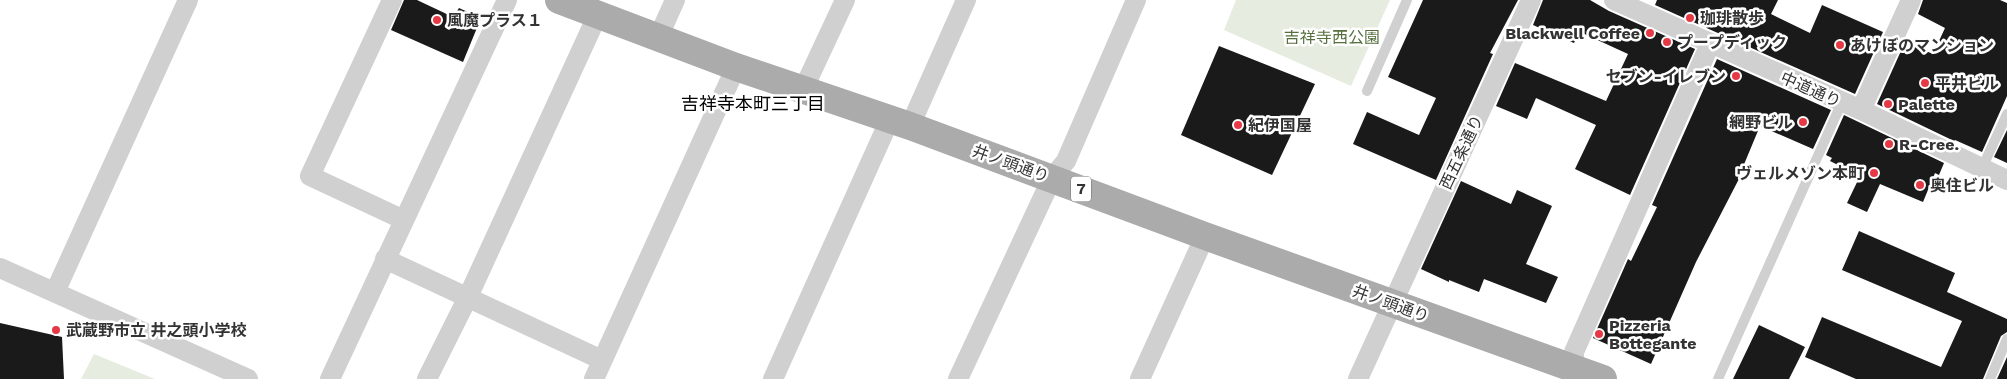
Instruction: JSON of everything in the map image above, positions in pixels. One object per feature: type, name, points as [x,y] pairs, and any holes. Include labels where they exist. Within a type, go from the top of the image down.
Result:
[{"type":"main road","name":"井ノ頭通り","points":[[559,0],[736,67],[900,123],[1052,178],[1392,304],[1574,374],[1603,379]]},
{"type":"street","points":[[55,292],[188,0]]},
{"type":"street","points":[[392,0],[310,176],[404,220]]},
{"type":"street","points":[[330,379],[507,0]]},
{"type":"street","points":[[658,38],[675,0]]},
{"type":"street","points":[[803,90],[845,0]]},
{"type":"street","points":[[773,379],[900,123],[966,0]]},
{"type":"street","points":[[958,379],[1052,178],[1066,162],[1136,0]]},
{"type":"street","name":"西五条通り","points":[[1358,379],[1531,0]]},
{"type":"street","points":[[1861,110],[1912,0]]},
{"type":"street","name":"中道通り","points":[[1628,3],[1710,44],[1861,110],[2007,180]]},
{"type":"street","points":[[427,379],[598,14]]},
{"type":"street","points":[[1574,374],[1574,352],[1710,44]]},
{"type":"street","points":[[594,379],[736,67]]},
{"type":"street","points":[[1140,379],[1205,236]]},
{"type":"street","points":[[385,259],[602,360]]},
{"type":"street","points":[[0,268],[248,379]]},
{"type":"lane","points":[[1367,91],[1407,0]]},
{"type":"lane","points":[[1718,379],[1842,102]]},
{"type":"lane","points":[[1982,168],[2007,114]]},
{"type":"lane","points":[[1990,379],[2007,339]]},
{"type":"green space","name":"吉祥寺西公園","points":[[1236,0],[1390,0],[1351,86],[1224,30]]},
{"type":"green space","points":[[94,354],[155,379],[81,379]]},
{"type":"building","points":[[404,0],[417,0],[453,17],[459,8],[481,18],[463,62],[391,30]]},
{"type":"building","points":[[1423,0],[1518,0],[1490,53],[1493,54],[1436,180],[1353,144],[1367,112],[1419,135],[1436,98],[1388,77]]},
{"type":"building","points":[[1543,0],[1590,0],[1609,11],[1695,49],[1630,195],[1575,169],[1596,125],[1536,98],[1527,119],[1496,106],[1515,63],[1606,101],[1628,54],[1580,32],[1574,43],[1533,25]]},
{"type":"building","points":[[1657,0],[1778,0],[1771,14],[1810,33],[1822,5],[1883,32],[1855,94],[1655,5]]},
{"type":"building","points":[[1923,0],[2000,0],[2007,3],[2007,96],[1982,152],[1954,141],[1877,104],[1905,42],[1933,54],[1945,28],[1918,14]]},
{"type":"building","points":[[1219,46],[1315,84],[1272,175],[1181,135]]},
{"type":"building","points":[[1717,59],[1831,110],[1813,149],[1760,126],[1741,175],[1696,262],[1651,364],[1593,338],[1628,259],[1631,261],[1657,207],[1652,205]]},
{"type":"building","points":[[1844,115],[1944,163],[1939,175],[1935,173],[1923,202],[1880,184],[1867,212],[1847,203],[1860,176],[1830,161],[1832,158],[1826,155]]},
{"type":"building","points":[[2007,130],[2007,163],[1994,157]]},
{"type":"building","points":[[1461,181],[1511,204],[1517,190],[1552,206],[1526,264],[1558,277],[1546,303],[1484,279],[1479,292],[1449,280],[1449,282],[1421,269]]},
{"type":"building","points":[[1859,231],[1955,273],[1947,292],[2007,319],[2007,332],[2001,336],[1983,379],[1856,379],[1805,357],[1822,317],[1941,367],[1962,321],[1842,270]]},
{"type":"building","points":[[0,323],[62,337],[64,379],[0,379]]},
{"type":"building","points":[[1759,325],[1805,347],[1789,379],[1733,379]]},
{"type":"building","points":[[2007,357],[2007,379],[1997,379]]},
{"type":"place","name":"珈琲散歩","points":[[1690,18]]},
{"type":"place","name":"風魔プラス１","points":[[437,20]]},
{"type":"place","name":"Blackwell Coffee","points":[[1650,33]]},
{"type":"place","name":"プープディック","points":[[1667,42]]},
{"type":"place","name":"あけぼのマンション","points":[[1840,45]]},
{"type":"place","name":"セブン-イレブン","points":[[1736,76]]},
{"type":"place","name":"平井ビル","points":[[1925,83]]},
{"type":"place","name":"Palette","points":[[1888,104]]},
{"type":"place","name":"網野ビル","points":[[1803,122]]},
{"type":"place","name":"紀伊国屋","points":[[1238,125]]},
{"type":"place","name":"R-Cree.","points":[[1889,144]]},
{"type":"place","name":"ヴェルメゾン本町","points":[[1874,173]]},
{"type":"place","name":"奥住ビル","points":[[1920,185]]},
{"type":"place","name":"武蔵野市立 井之頭小学校","points":[[56,330]]},
{"type":"place","name":"Pizzeria Bottegante","points":[[1599,334]]},
{"type":"district","name":"吉祥寺本町三丁目","points":[[753,104]]}]
